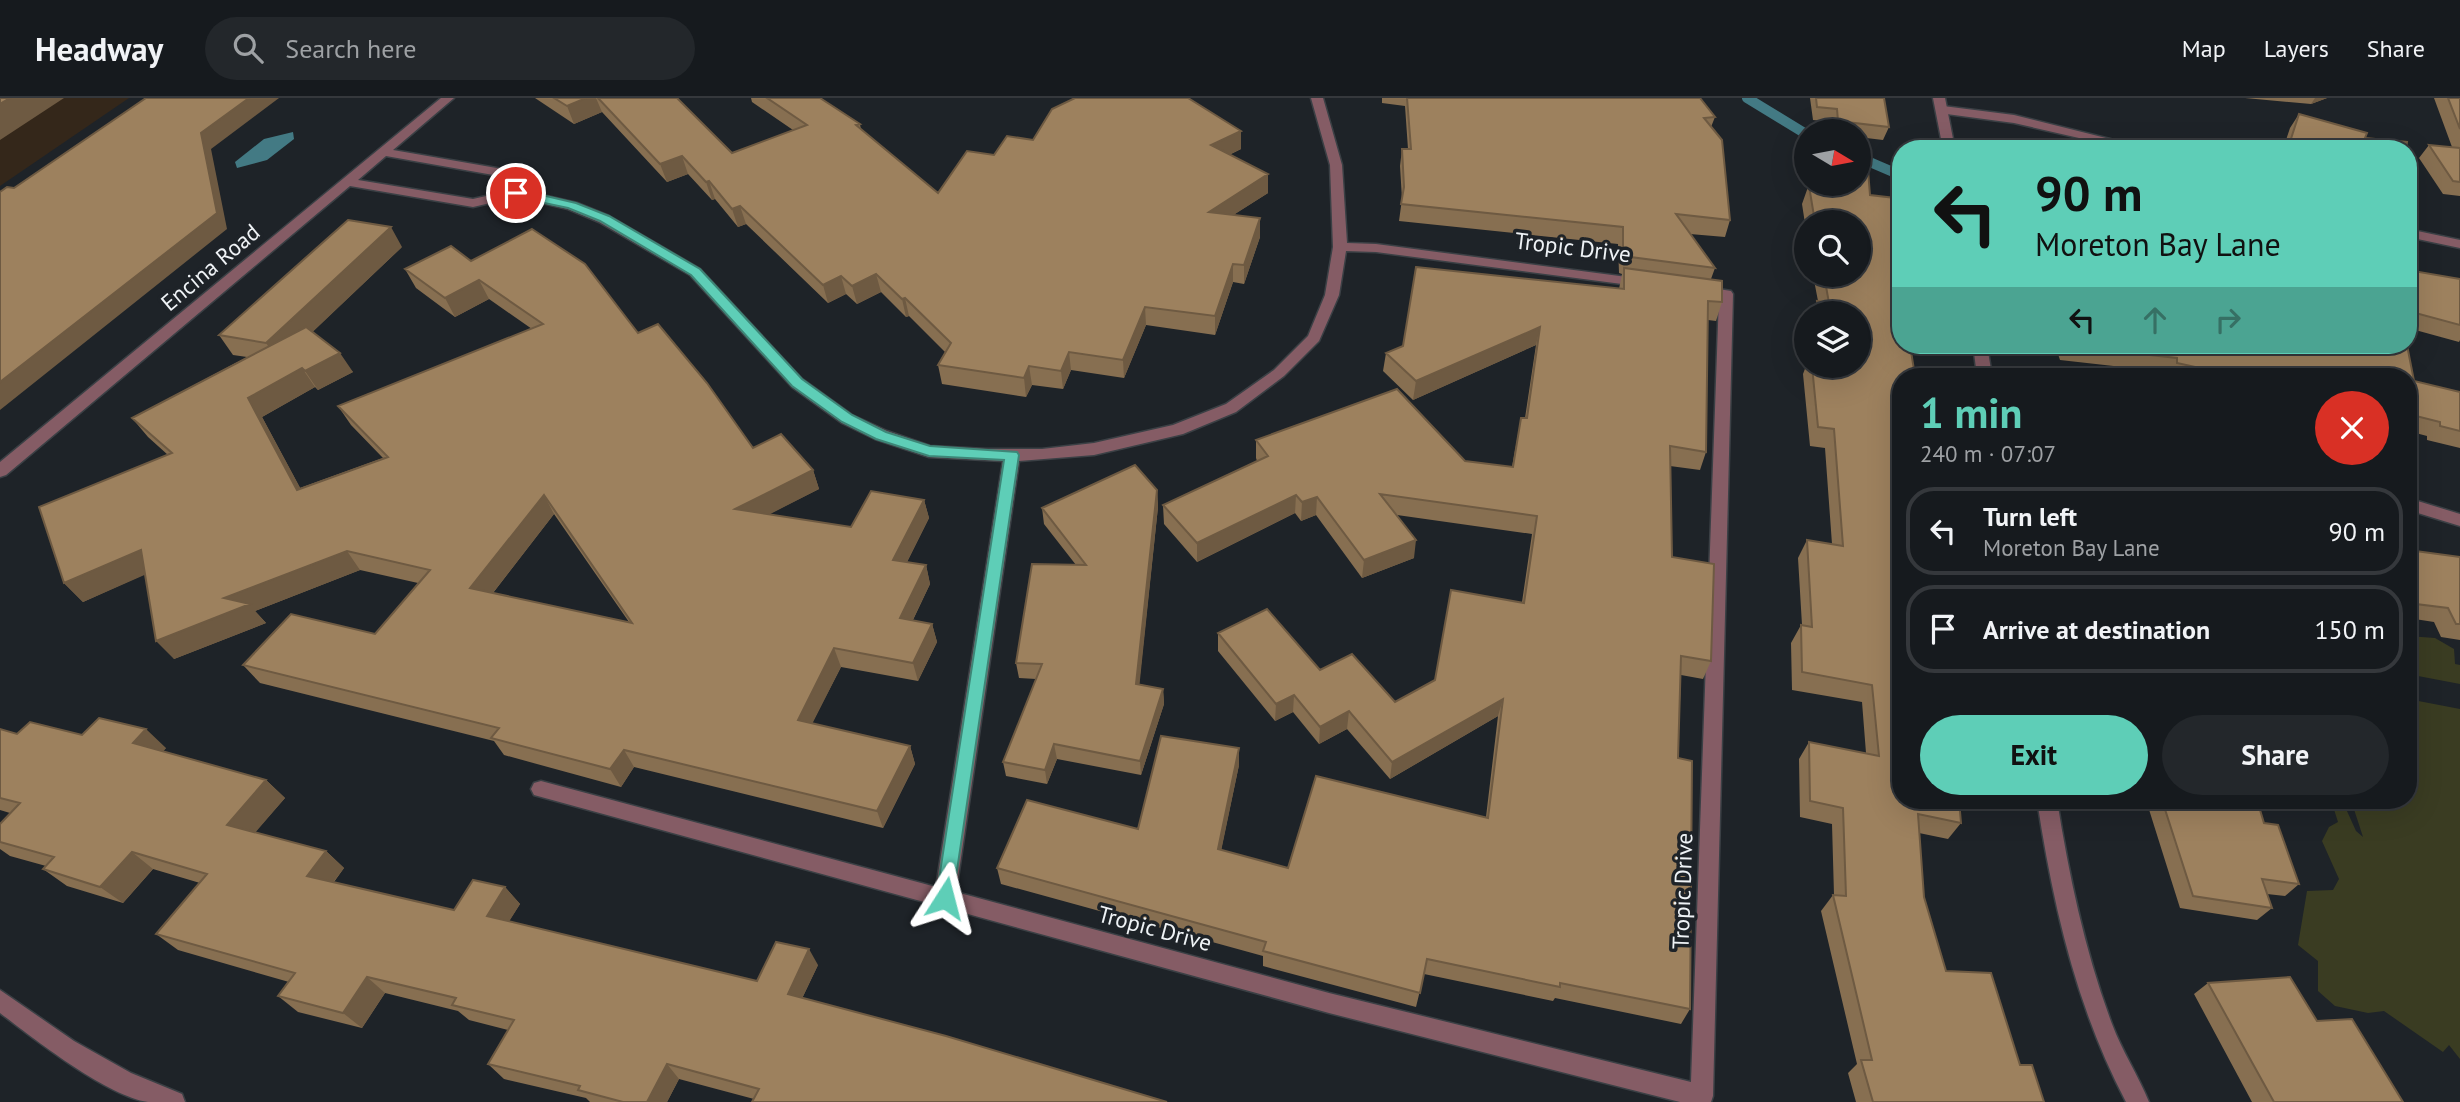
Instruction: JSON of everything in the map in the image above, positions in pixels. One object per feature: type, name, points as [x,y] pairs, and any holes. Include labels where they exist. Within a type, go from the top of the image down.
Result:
[{"type":"street","name":"Encina Road","points":[[0,471],[448,98]]},
{"type":"street","points":[[347,182],[473,203],[516,193],[572,205],[604,219],[695,272],[797,383],[847,419],[881,435],[929,451],[1042,455],[1094,449],[1177,430],[1231,408],[1279,373],[1314,338],[1332,295],[1340,247],[1336,165],[1317,98]]},
{"type":"street","points":[[1947,140],[1941,104],[2105,140]]},
{"type":"street","points":[[384,152],[503,173],[516,193]]},
{"type":"street","points":[[2417,235],[2460,244]]},
{"type":"street","name":"Tropic Drive","points":[[1340,247],[1376,248],[1664,286]]},
{"type":"street","name":"Tropic Drive","points":[[541,789],[1342,1007],[1702,1096],[1726,294],[1688,289]]},
{"type":"street","points":[[945,898],[1012,455]]},
{"type":"street","points":[[2417,507],[2460,520]]},
{"type":"street","points":[[2049,809],[2073,944],[2090,997],[2121,1073],[2138,1102]]},
{"type":"street","points":[[0,1000],[66,1049],[123,1081],[174,1102]]},
{"type":"shaded area","points":[[0,98],[129,98],[0,186]]},
{"type":"green space","points":[[2417,637],[2435,638],[2454,649],[2455,664],[2460,665],[2460,684],[2418,676]]},
{"type":"green space","points":[[2417,701],[2460,709],[2460,1059],[2449,1045],[2443,1052],[2384,1011],[2368,1013],[2335,1006],[2318,991],[2318,961],[2298,945],[2307,891],[2333,890],[2339,879],[2322,841],[2329,827],[2338,822],[2334,809],[2346,809],[2356,831],[2363,837],[2354,809],[2417,809]]},
{"type":"water","points":[[293,132],[294,139],[267,160],[237,168],[235,162],[264,139]]},
{"type":"building","points":[[146,98],[249,98],[201,133],[217,213],[0,382],[0,192],[7,187],[14,188]]},
{"type":"building","points":[[554,98],[586,98],[567,106]]},
{"type":"building","points":[[598,98],[677,98],[732,153],[807,125],[767,98],[820,98],[860,124],[856,125],[938,193],[967,151],[994,155],[1007,136],[1033,140],[1052,109],[1075,98],[1188,98],[1241,131],[1211,145],[1268,174],[1209,212],[1260,218],[1244,265],[1233,264],[1215,316],[1145,307],[1123,360],[1069,352],[1061,371],[1029,366],[1024,378],[938,365],[951,343],[876,274],[852,286],[841,276],[823,285],[740,206],[732,209],[709,181],[706,182],[682,156],[660,164]]},
{"type":"building","points":[[1407,98],[1700,98],[1715,117],[1704,118],[1722,140],[1730,220],[1676,214],[1715,268],[1623,256],[1623,227],[1401,204],[1404,187],[1402,149],[1411,149]]},
{"type":"building","points":[[1816,98],[1884,98],[1889,127],[1871,125],[1871,119],[1838,119],[1837,109],[1817,107]]},
{"type":"building","points":[[2448,98],[2460,98],[2460,129]]},
{"type":"building","points":[[2299,114],[2367,133],[2365,138],[2386,140],[2291,140]]},
{"type":"building","points":[[2429,145],[2460,148],[2460,182],[2453,181]]},
{"type":"building","points":[[1811,196],[1892,198],[1892,354],[1911,354],[1914,368],[1892,368],[1892,809],[1960,809],[1961,823],[1918,814],[1924,897],[1946,971],[1991,973],[2020,1065],[2032,1065],[2044,1102],[1873,1102],[1861,1060],[1872,1060],[1833,895],[1846,896],[1843,808],[1810,801],[1809,742],[1879,756],[1872,685],[1802,672],[1801,625],[1812,627],[1807,540],[1843,546],[1834,429],[1818,427],[1813,378],[1871,378],[1871,301],[1829,301],[1826,287],[1871,287],[1871,210],[1813,210]]},
{"type":"building","points":[[348,220],[391,227],[266,343],[219,335]]},
{"type":"building","points":[[532,229],[585,264],[638,333],[658,324],[707,383],[753,448],[781,434],[813,470],[735,509],[851,527],[871,491],[924,500],[893,560],[926,565],[900,618],[932,624],[913,663],[834,648],[798,720],[910,746],[877,811],[624,750],[610,769],[491,738],[499,728],[243,665],[291,614],[375,634],[430,570],[347,551],[224,598],[250,604],[156,641],[141,550],[64,583],[39,507],[172,453],[132,418],[306,327],[340,353],[305,371],[302,368],[248,398],[297,490],[388,457],[338,406],[543,324],[479,280],[445,298],[405,269],[451,246],[471,261]],"holes":[[[544,495],[632,623],[470,588]]]},
{"type":"building","points":[[1416,267],[1624,289],[1624,268],[1722,281],[1722,302],[1708,301],[1706,452],[1670,446],[1672,557],[1714,564],[1711,661],[1681,656],[1678,758],[1692,761],[1690,1009],[1560,983],[1560,987],[1427,959],[1420,993],[1263,951],[1266,942],[997,868],[1027,800],[1138,829],[1161,736],[1239,748],[1218,849],[1288,868],[1316,776],[1488,818],[1503,699],[1392,762],[1349,711],[1320,727],[1294,695],[1276,704],[1218,633],[1267,609],[1320,670],[1352,654],[1395,702],[1435,680],[1451,590],[1524,603],[1537,516],[1380,494],[1416,540],[1364,560],[1317,497],[1302,502],[1296,495],[1197,543],[1163,505],[1268,456],[1256,440],[1397,389],[1465,461],[1513,467],[1521,418],[1527,418],[1540,327],[1416,381],[1386,353],[1403,346]]},
{"type":"building","points":[[2417,272],[2460,279],[2460,325],[2417,313]]},
{"type":"building","points":[[2141,354],[2409,354],[2411,368],[2200,368],[2177,363],[2177,358]]},
{"type":"building","points":[[2417,382],[2460,392],[2460,431],[2440,426],[2440,422],[2417,416]]},
{"type":"building","points":[[1135,465],[1157,490],[1136,684],[1163,689],[1140,761],[1054,744],[1045,770],[1003,762],[1042,664],[1016,663],[1032,564],[1086,565],[1042,508]]},
{"type":"building","points":[[2417,551],[2460,557],[2460,624],[2456,624],[2448,608],[2417,604]]},
{"type":"building","points":[[99,718],[146,729],[133,743],[266,780],[227,825],[326,851],[307,876],[454,910],[473,880],[505,887],[487,916],[757,981],[776,942],[809,949],[788,994],[946,1036],[1167,1102],[752,1102],[759,1089],[667,1064],[647,1102],[623,1102],[578,1090],[580,1086],[488,1064],[514,1020],[452,1005],[456,998],[367,977],[343,1013],[278,996],[295,973],[156,934],[207,874],[132,852],[100,887],[43,869],[54,857],[0,842],[0,824],[20,803],[0,798],[0,729],[17,734],[30,722],[82,735]]},
{"type":"building","points":[[2165,809],[2260,809],[2264,823],[2278,825],[2299,884],[2262,879],[2272,908],[2193,896]]},
{"type":"building","points":[[2290,977],[2317,1021],[2352,1019],[2403,1102],[2274,1102],[2208,983]]},
{"type":"waterway","points":[[1747,98],[1794,127]]},
{"type":"waterway","points":[[1871,163],[1892,172]]},
{"type":"route","points":[[516,193],[572,205],[604,219],[695,272],[797,383],[847,419],[881,435],[929,451],[1012,455],[1009,489],[945,898]]}]
